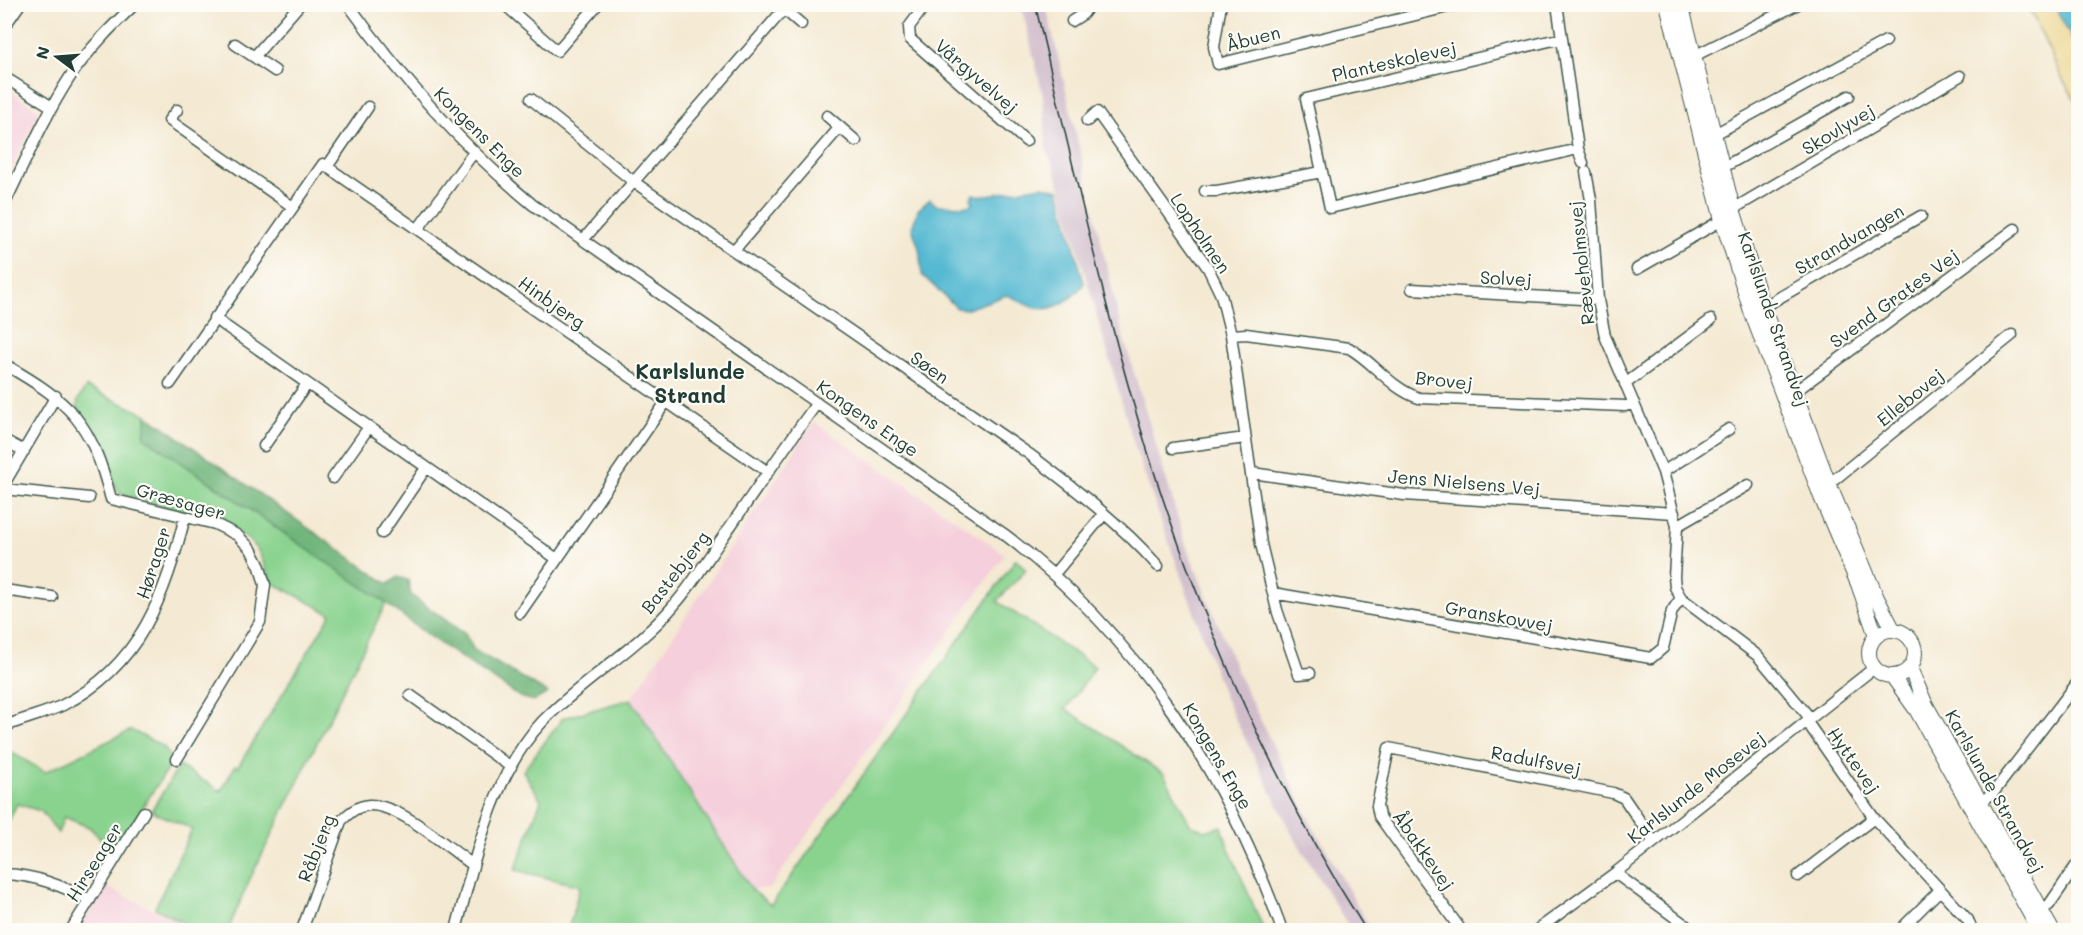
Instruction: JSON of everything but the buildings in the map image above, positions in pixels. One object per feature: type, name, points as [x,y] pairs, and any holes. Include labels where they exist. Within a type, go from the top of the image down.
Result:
[{"type":"main road","name":"Karlslunde Strandvej","points":[[1667,4],[1722,220],[1779,391],[1858,584],[1876,636]]},
{"type":"main road","name":"Karlslunde Strandvej","points":[[1681,4],[1732,209],[1763,307],[1793,393],[1829,484],[1877,598],[1893,629]]},
{"type":"main road","points":[[1893,629],[1907,635],[1916,653],[1910,668],[1892,676],[1874,668],[1869,648],[1876,636],[1893,629]]},
{"type":"main road","name":"Karlslunde Strandvej","points":[[1910,668],[1926,705],[2052,930]]},
{"type":"main road","name":"Karlslunde Strandvej","points":[[1892,676],[1917,711],[2039,930]]},
{"type":"street","points":[[4,27],[20,4]]},
{"type":"street","points":[[4,205],[52,107],[89,51],[135,4]]},
{"type":"street","points":[[254,57],[300,4]]},
{"type":"street","name":"Kongens Enge","points":[[348,4],[385,55],[436,114],[533,205],[1004,534],[1054,574],[1126,653],[1169,705],[1201,753],[1264,878],[1282,930]]},
{"type":"street","points":[[504,4],[558,51],[598,4]]},
{"type":"street","name":"Vårgyvelvej","points":[[926,4],[909,27],[910,39],[1026,141]]},
{"type":"street","points":[[1072,21],[1083,14],[1090,4]]},
{"type":"street","name":"Åbuen","points":[[1221,4],[1214,46],[1218,64],[1460,4]]},
{"type":"street","name":"Ræveholmsvej","points":[[1557,4],[1578,150],[1585,167],[1591,200],[1598,300],[1605,336],[1663,472],[1677,526],[1674,577],[1675,587],[1681,598]]},
{"type":"street","points":[[1694,56],[1798,4]]},
{"type":"street","points":[[583,240],[782,7],[801,24]]},
{"type":"street","name":"Planteskolevej","points":[[1562,38],[1306,99],[1330,208],[1578,150]]},
{"type":"street","points":[[1713,135],[1886,41]]},
{"type":"street","points":[[235,44],[275,71]]},
{"type":"street","name":"Skovlyvej","points":[[1732,209],[1960,76]]},
{"type":"street","points":[[4,77],[52,107]]},
{"type":"street","points":[[1722,168],[1850,96]]},
{"type":"street","name":"Søen","points":[[531,99],[634,182],[735,249],[1029,454],[1104,514],[1158,566]]},
{"type":"street","points":[[170,384],[323,164],[327,166],[368,107]]},
{"type":"street","points":[[177,110],[169,120],[293,207]]},
{"type":"street","name":"Lopholmen","points":[[1087,121],[1097,112],[1208,268],[1221,295],[1231,335],[1261,544],[1273,593],[1299,674],[1310,673]]},
{"type":"street","points":[[827,116],[856,141]]},
{"type":"street","points":[[735,249],[840,128]]},
{"type":"street","points":[[418,229],[474,152]]},
{"type":"street","name":"Hinbjerg","points":[[327,166],[768,472]]},
{"type":"street","points":[[1205,190],[1217,191],[1322,172]]},
{"type":"street","name":"Strandvangen","points":[[1763,307],[1921,216]]},
{"type":"street","points":[[1637,269],[1722,220]]},
{"type":"street","name":"Svend Grates Vej","points":[[1793,393],[2015,229]]},
{"type":"street","name":"Solvej","points":[[1412,289],[1598,300]]},
{"type":"street","points":[[214,318],[556,559]]},
{"type":"street","points":[[1625,384],[1711,320]]},
{"type":"street","name":"Brovej","points":[[1231,335],[1246,334],[1348,348],[1360,354],[1399,388],[1419,398],[1625,406],[1634,403]]},
{"type":"street","name":"Ellebovej","points":[[1829,484],[2012,335]]},
{"type":"street","name":"Græsager","points":[[4,364],[56,396],[83,425],[94,444],[111,499],[215,524],[237,535],[251,549],[260,567],[265,585],[265,603],[260,622],[177,759]]},
{"type":"street","points":[[264,446],[308,384]]},
{"type":"street","points":[[56,396],[4,486],[89,498]]},
{"type":"street","points":[[520,613],[666,402]]},
{"type":"street","name":"Bastebjerg","points":[[456,930],[487,819],[512,767],[541,723],[590,678],[634,645],[677,603],[817,403]]},
{"type":"street","points":[[333,478],[369,427]]},
{"type":"street","points":[[1663,472],[1729,429]]},
{"type":"street","points":[[1173,448],[1245,438]]},
{"type":"street","points":[[4,441],[24,451]]},
{"type":"street","points":[[382,533],[426,468]]},
{"type":"street","name":"Jens Nielsens Vej","points":[[1252,472],[1404,495],[1674,513]]},
{"type":"street","points":[[1677,526],[1748,485]]},
{"type":"street","points":[[1054,574],[1104,514]]},
{"type":"street","name":"Hørager","points":[[11,724],[64,704],[97,681],[129,651],[153,615],[170,574],[185,517]]},
{"type":"street","points":[[4,590],[52,597]]},
{"type":"street","name":"Granskovvej","points":[[1273,593],[1651,658],[1660,653],[1663,648],[1672,610],[1681,598]]},
{"type":"street","points":[[1681,598],[1758,656],[1809,720]]},
{"type":"street","name":"Karlslunde Mosevej","points":[[1537,930],[1615,873],[1874,668]]},
{"type":"street","points":[[1981,802],[1993,794],[2079,682]]},
{"type":"street","points":[[410,695],[512,767]]},
{"type":"street","name":"Hyttevej","points":[[1809,720],[1874,818],[1968,920],[1972,930]]},
{"type":"street","name":"Radulfsvej","points":[[1389,748],[1614,793],[1624,798],[1654,842]]},
{"type":"street","name":"Åbakkevej","points":[[1389,748],[1377,806],[1379,816],[1461,930]]},
{"type":"street","name":"Råbjerg","points":[[302,930],[341,821],[352,810],[368,805],[399,814],[473,865]]},
{"type":"street","name":"Hirseager","points":[[71,930],[144,812]]},
{"type":"street","name":"Hyttevej","points":[[1798,876],[1874,818]]},
{"type":"street","points":[[2041,910],[2049,905],[2079,862]]},
{"type":"street","points":[[1615,873],[1692,930]]},
{"type":"street","points":[[4,874],[24,874],[45,880],[90,900]]},
{"type":"street","points":[[1899,930],[1940,890]]},
{"type":"shaded area","points":[[1021,5],[1046,5],[1123,336],[1187,548],[1239,676],[1309,819],[1371,930],[1351,930],[1292,834],[1225,698],[1135,448],[1056,173],[1046,149],[1043,96]]},
{"type":"shaded area","points":[[4,87],[40,111],[5,184],[4,184]]},
{"type":"shaded area","points":[[814,422],[1005,554],[770,888],[752,890],[631,699]]},
{"type":"shaded area","points":[[105,886],[181,923],[178,930],[77,930]]},
{"type":"green space","points":[[86,387],[147,415],[144,437],[386,603],[249,881],[228,930],[179,930],[182,922],[155,908],[192,829],[151,811],[179,766],[221,791],[331,614],[271,582],[259,552],[249,540],[227,525],[120,494],[103,447],[77,407],[78,400]]},
{"type":"green space","points":[[147,415],[388,584],[398,577],[408,580],[411,595],[465,634],[474,650],[548,693],[534,701],[520,697],[430,637],[386,603],[144,437]]},
{"type":"green space","points":[[1016,559],[1026,570],[997,601],[1095,667],[1066,709],[1164,774],[1190,824],[1205,831],[1222,826],[1227,844],[1264,930],[568,930],[580,886],[515,870],[541,800],[523,771],[563,718],[631,699],[752,890],[771,905]]},
{"type":"green space","points":[[131,730],[164,747],[172,762],[106,864],[102,862],[107,852],[106,844],[89,827],[64,817],[58,833],[41,811],[17,804],[7,824],[5,821],[4,748],[45,772]]},
{"type":"sand","points":[[2028,5],[2054,5],[2078,50],[2078,104],[2062,78]]},
{"type":"water","points":[[2054,5],[2078,5],[2078,50]]},
{"type":"water","points":[[1042,186],[1059,190],[1084,283],[1074,295],[1060,304],[1044,309],[1025,304],[1007,295],[967,309],[957,308],[922,275],[919,248],[912,228],[918,210],[930,199],[936,205],[969,206],[973,203],[971,199],[973,194],[981,196]]},
{"type":"tram line","points":[[1035,4],[1108,310],[1141,430],[1180,548],[1225,661],[1276,771],[1304,825],[1366,930]]},
{"type":"district","name":"Karlslunde Strand","points":[[690,382]]}]
